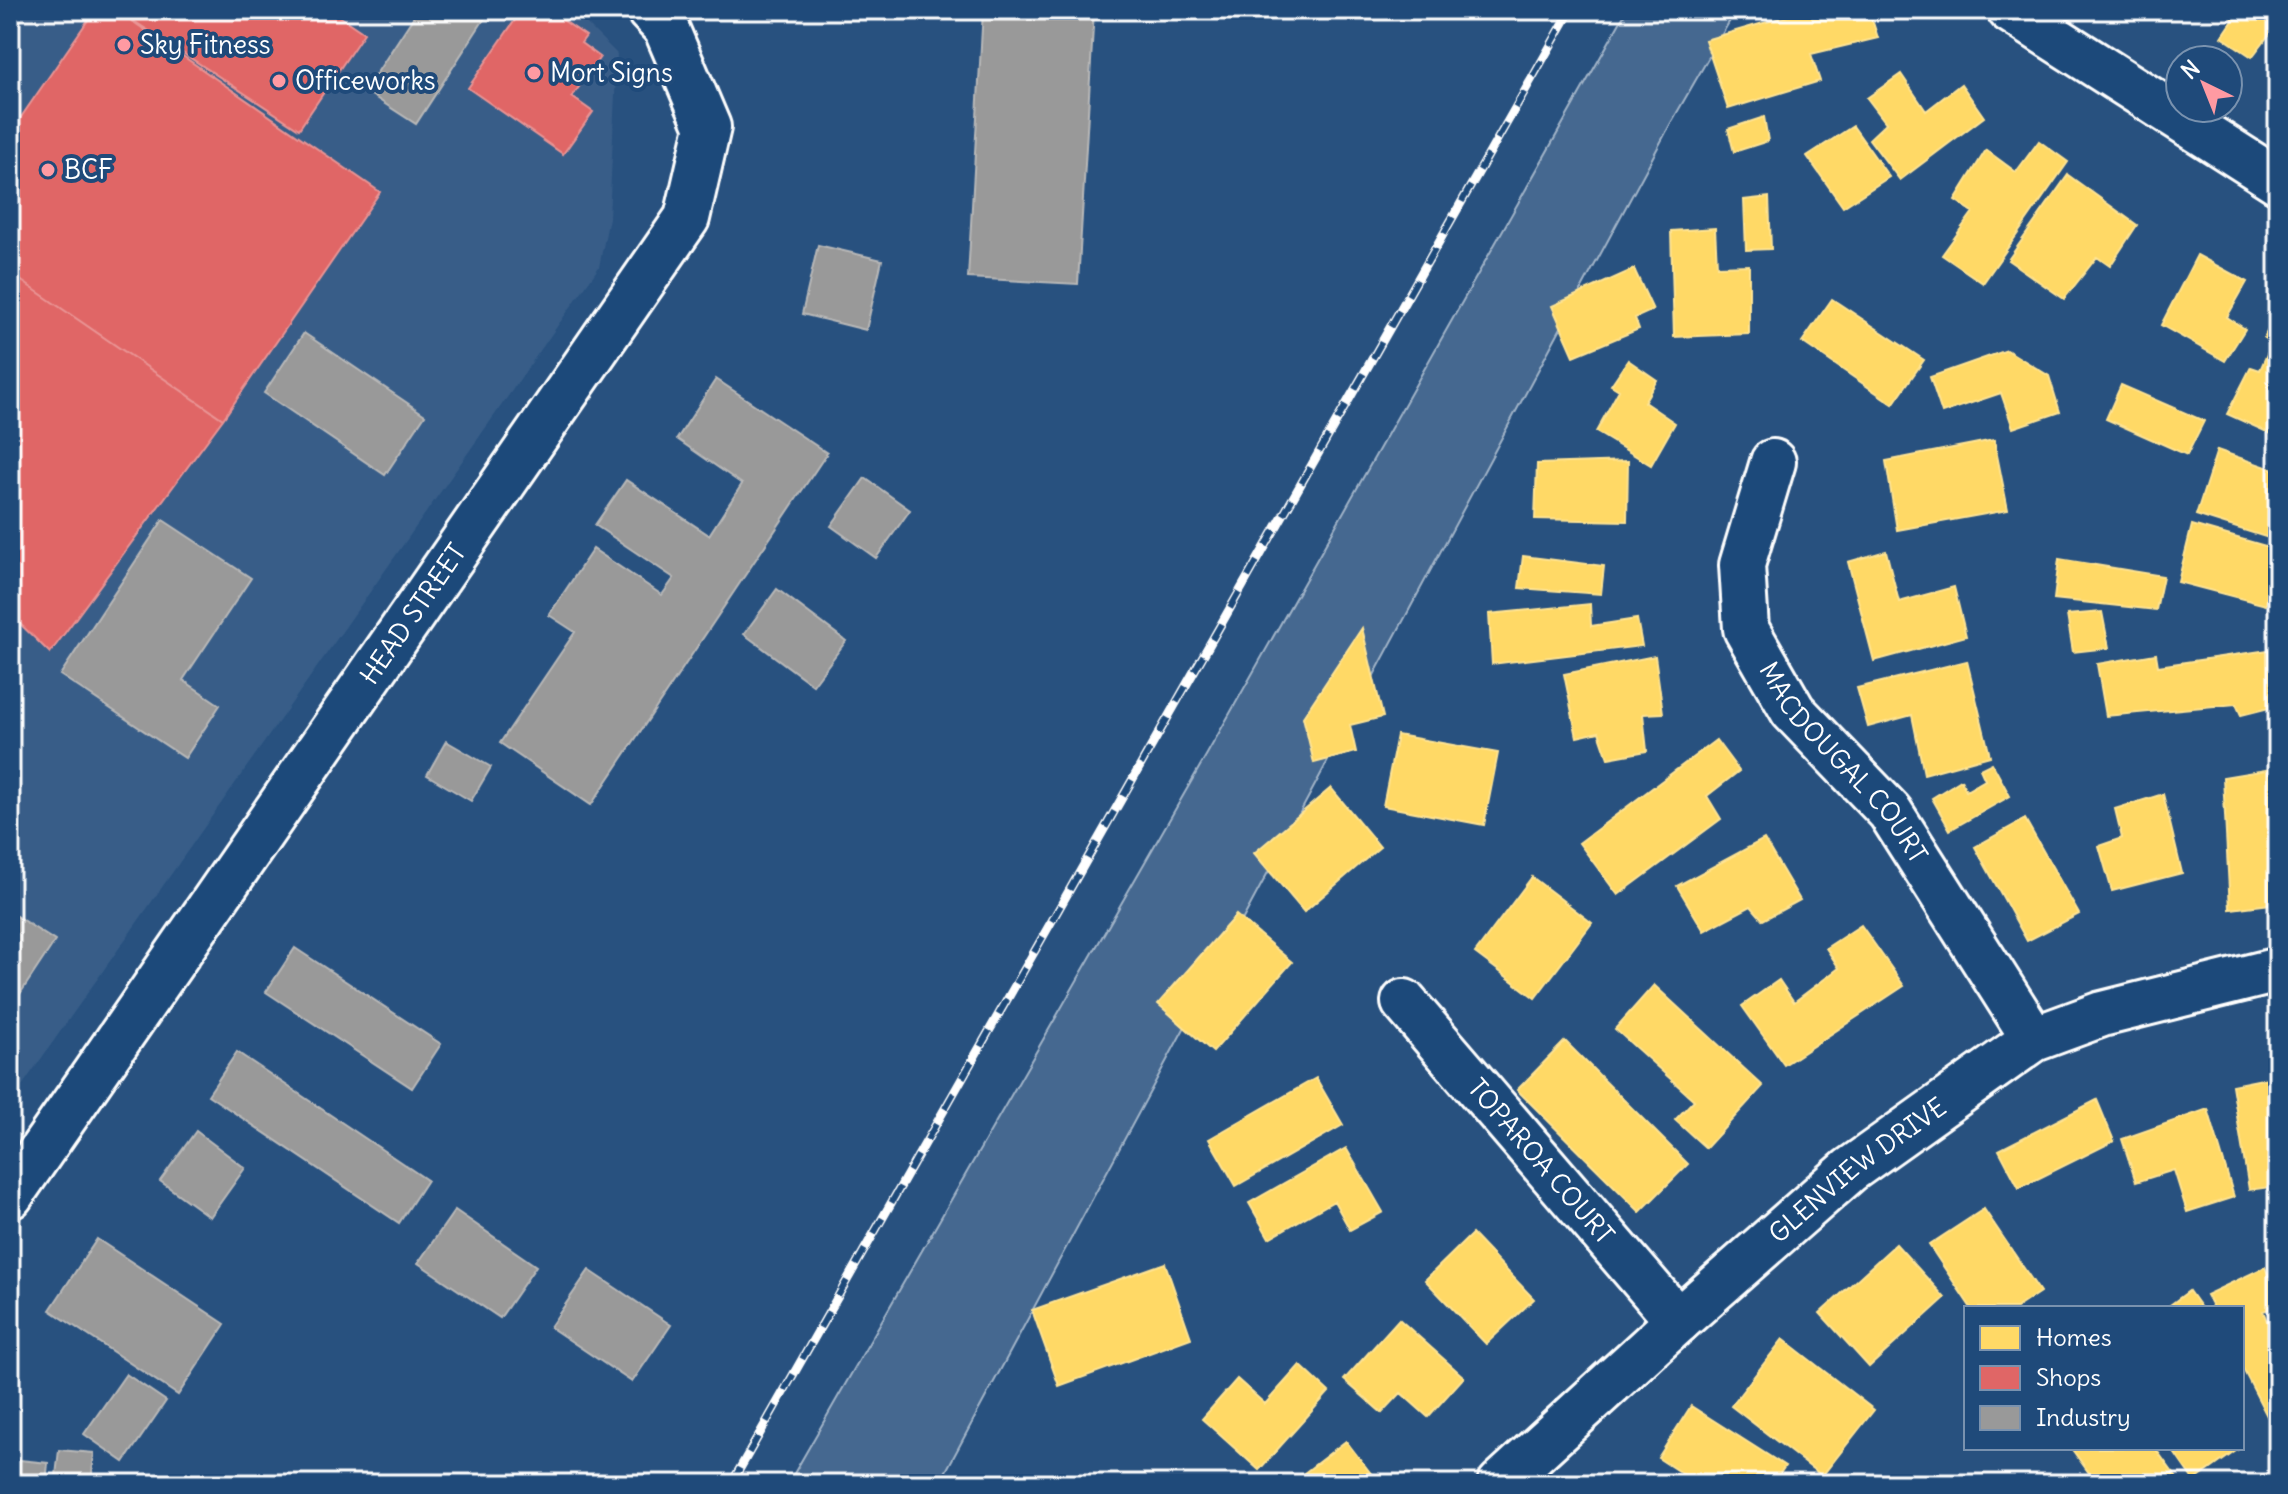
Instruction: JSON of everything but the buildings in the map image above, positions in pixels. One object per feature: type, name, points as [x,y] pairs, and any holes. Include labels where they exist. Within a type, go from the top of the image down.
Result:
[{"type":"street","name":"HEAD STREET","points":[[10,1196],[687,218],[708,127],[666,28],[649,10]]},
{"type":"street","points":[[2010,10],[2278,181]]},
{"type":"street","name":"MACDOUGAL COURT","points":[[1773,462],[1742,565],[1746,629],[1793,711],[1890,812],[2034,1039]]},
{"type":"street","name":"GLENVIEW DRIVE","points":[[1500,1484],[1678,1321],[1850,1170],[2034,1039],[2102,1014],[2278,970]]},
{"type":"street","name":"TOPAROA COURT","points":[[1404,1002],[1678,1321]]},
{"type":"shaded area","points":[[10,10],[573,10],[617,54],[609,218],[599,267],[10,1103]]},
{"type":"shaded area","points":[[1627,10],[1736,10],[1671,123],[939,1484],[788,1484],[1207,754]]},
{"type":"railway","points":[[731,1484],[1571,10]]},
{"type":"place","name":"Sky Fitness","points":[[124,45]]},
{"type":"place","name":"Mort Signs","points":[[534,73]]},
{"type":"place","name":"Officeworks","points":[[279,81]]},
{"type":"place","name":"BCF","points":[[48,170]]}]
